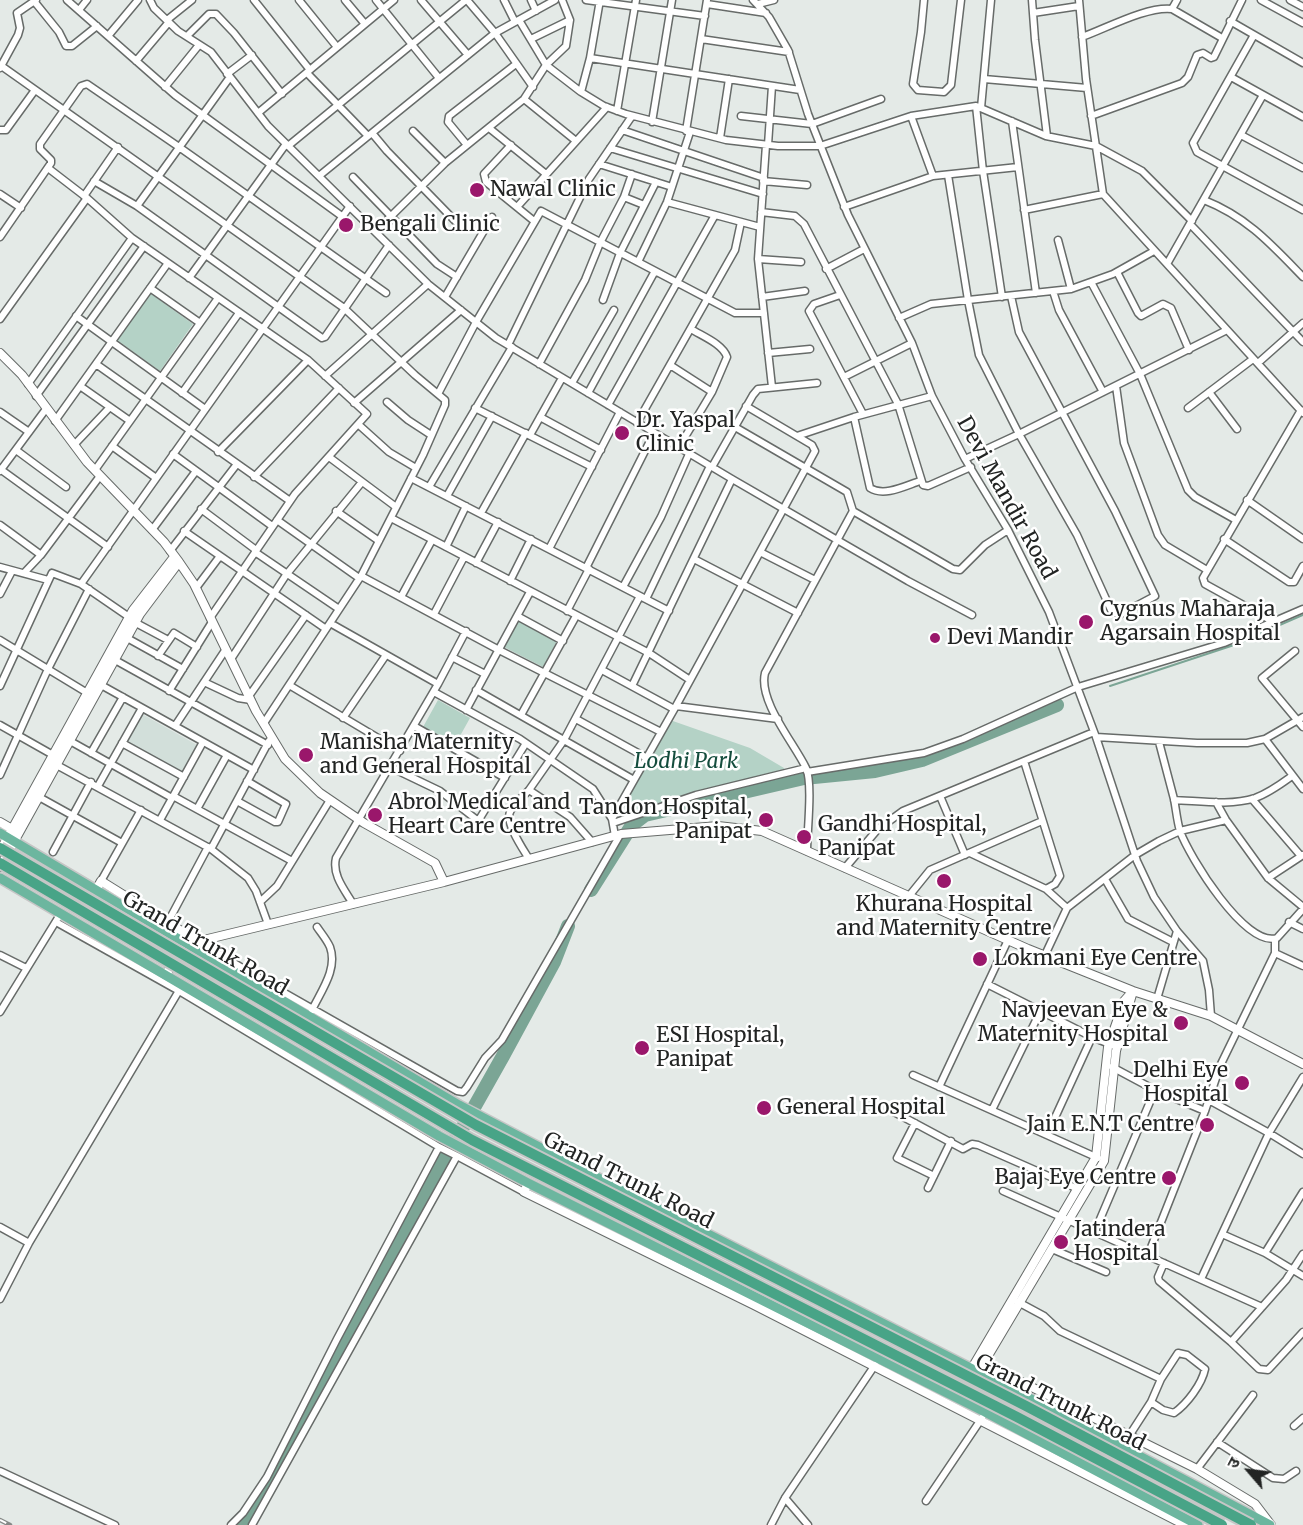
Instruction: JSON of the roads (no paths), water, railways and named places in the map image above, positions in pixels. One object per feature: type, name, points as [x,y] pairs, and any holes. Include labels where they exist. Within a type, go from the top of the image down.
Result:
[{"type":"highway","points":[[8,836],[99,886],[187,944],[310,1013],[459,1105],[629,1194],[978,1366],[1271,1525]]},
{"type":"highway","name":"Grand Trunk Road","points":[[0,849],[476,1125],[1026,1406],[1251,1525]]},
{"type":"highway","name":"Grand Trunk Road","points":[[0,863],[472,1140],[1007,1412],[1222,1525]]},
{"type":"highway","points":[[0,878],[58,918],[166,974],[181,987],[290,1052],[468,1151],[526,1187],[612,1225],[876,1363],[1198,1525]]},
{"type":"highway","points":[[612,1225],[629,1194]]},
{"type":"highway","points":[[1126,1488],[1143,1457]]},
{"type":"street","points":[[67,0],[165,87],[343,217]]},
{"type":"street","points":[[79,10],[87,0]]},
{"type":"street","points":[[108,36],[138,0]]},
{"type":"street","points":[[150,0],[154,8],[168,21],[210,52],[258,113],[287,145],[428,284],[476,322],[539,364],[711,467],[972,615]]},
{"type":"street","points":[[136,61],[168,21],[192,0]]},
{"type":"street","points":[[254,0],[337,105],[370,134],[461,227]]},
{"type":"street","points":[[299,0],[337,47]]},
{"type":"street","points":[[345,0],[365,24]]},
{"type":"street","points":[[376,0],[440,78]]},
{"type":"street","points":[[258,113],[394,0]]},
{"type":"street","points":[[421,0],[468,55]]},
{"type":"street","points":[[189,278],[287,145],[467,0],[495,33],[533,87]]},
{"type":"street","points":[[504,0],[546,65],[580,92],[617,111],[688,131],[767,145],[820,146],[911,116],[978,107],[1047,136],[1096,146],[1142,171],[1303,342]]},
{"type":"street","points":[[531,0],[536,10]]},
{"type":"street","points":[[319,176],[495,33],[555,0]]},
{"type":"street","points":[[376,231],[445,163],[524,99],[546,65],[566,46],[570,20],[562,0]]},
{"type":"street","points":[[586,0],[636,3],[705,16]]},
{"type":"street","points":[[652,122],[672,0]]},
{"type":"street","points":[[755,2],[774,0]]},
{"type":"street","points":[[924,0],[913,84],[918,90],[944,92],[951,85],[961,0]]},
{"type":"street","points":[[991,0],[984,79],[978,107],[983,171],[1002,297]]},
{"type":"street","points":[[1032,0],[1047,136]]},
{"type":"street","points":[[1173,9],[1177,0]]},
{"type":"street","points":[[1091,116],[1182,83],[1188,77],[1197,55],[1203,53],[1213,58],[1242,0]]},
{"type":"street","points":[[1261,0],[1303,23]]},
{"type":"street","points":[[1290,0],[1303,7]]},
{"type":"street","points":[[97,26],[72,46],[66,46],[59,32],[35,1],[17,13],[20,28],[18,35],[0,66],[344,308],[443,398],[445,405],[416,468],[360,577],[264,723]]},
{"type":"street","points":[[580,92],[590,58],[600,1]]},
{"type":"street","points":[[638,262],[667,202],[684,151],[707,2],[766,13]]},
{"type":"street","name":"Devi Mandir Road","points":[[755,2],[766,13],[789,52],[812,124],[844,207],[912,344],[932,396],[965,459],[1008,530],[1049,612],[1095,734],[1135,855],[1154,897],[1177,931],[1203,961],[1211,1016]]},
{"type":"street","points":[[617,111],[636,3]]},
{"type":"street","points":[[1033,13],[1079,3],[1087,88],[1103,194],[1302,411],[1247,500],[1203,578],[1205,584],[1274,622]]},
{"type":"street","points":[[1082,37],[1163,8],[1173,9],[1222,38]]},
{"type":"street","points":[[187,36],[209,14],[216,14],[282,94]]},
{"type":"street","points":[[531,39],[570,20]]},
{"type":"street","points":[[1230,21],[1303,63]]},
{"type":"street","points":[[1254,35],[1193,143],[1197,152],[1303,210]]},
{"type":"street","points":[[701,39],[789,52]]},
{"type":"street","points":[[165,87],[199,45]]},
{"type":"street","points":[[137,206],[228,76],[252,56]]},
{"type":"street","points":[[590,58],[801,90]]},
{"type":"street","points":[[467,145],[448,122],[449,116],[516,64]]},
{"type":"street","points":[[1232,77],[1303,117]]},
{"type":"street","points":[[720,138],[729,79]]},
{"type":"street","points":[[984,79],[1087,88]]},
{"type":"street","points":[[0,237],[48,168],[51,160],[40,149],[40,144],[81,86],[87,84],[386,293]]},
{"type":"street","points":[[772,86],[758,259],[772,387]]},
{"type":"street","points":[[0,130],[6,130],[35,90]]},
{"type":"street","points":[[1167,264],[1263,95]]},
{"type":"street","points":[[524,99],[576,141]]},
{"type":"street","points":[[741,116],[812,124],[881,99]]},
{"type":"street","points":[[517,207],[607,107]]},
{"type":"street","points":[[429,487],[510,346],[589,179],[632,116]]},
{"type":"street","points":[[911,116],[933,176]]},
{"type":"street","points":[[1012,121],[1036,293]]},
{"type":"street","points":[[489,128],[546,174]]},
{"type":"street","points":[[622,130],[763,180],[807,185]]},
{"type":"street","points":[[413,131],[445,163]]},
{"type":"street","points":[[1241,135],[1303,168]]},
{"type":"street","points":[[511,145],[484,174],[486,182],[534,221]]},
{"type":"street","points":[[0,319],[86,197],[118,147]]},
{"type":"street","points":[[609,148],[763,194]]},
{"type":"street","points":[[598,164],[672,187]]},
{"type":"street","points":[[844,207],[933,176],[1018,167]]},
{"type":"street","points":[[48,168],[86,197],[132,238],[308,360],[367,414],[290,501],[272,526],[211,620],[169,691]]},
{"type":"street","points":[[539,364],[585,280],[600,243],[624,197],[632,174]]},
{"type":"street","points":[[948,175],[979,355],[1019,434],[1077,535],[1111,610],[1122,614],[1155,596],[1115,511],[1019,332],[1011,296]]},
{"type":"street","points":[[353,177],[437,264],[457,277]]},
{"type":"street","points":[[94,182],[137,206],[322,338],[325,337],[389,244]]},
{"type":"street","points":[[603,300],[620,253],[656,182]]},
{"type":"street","points":[[0,194],[21,208]]},
{"type":"street","points":[[1024,210],[1103,194]]},
{"type":"street","points":[[624,197],[644,205]]},
{"type":"street","points":[[1204,200],[1227,209],[1262,235],[1303,277]]},
{"type":"street","points":[[667,202],[760,227]]},
{"type":"street","points":[[81,584],[350,206]]},
{"type":"street","points":[[438,394],[476,322],[541,211],[735,314],[764,314]]},
{"type":"street","points":[[761,212],[800,219],[898,404],[922,485],[928,486],[971,467]]},
{"type":"street","points":[[608,405],[715,215]]},
{"type":"street","points":[[445,297],[492,217]]},
{"type":"street","points":[[637,423],[735,250],[741,222]]},
{"type":"street","points":[[28,384],[132,238]]},
{"type":"street","points":[[1058,240],[1071,289]]},
{"type":"street","points":[[36,396],[144,246]]},
{"type":"street","points":[[826,268],[864,249]]},
{"type":"street","points":[[899,318],[931,304],[1071,289],[1117,272],[1154,251]]},
{"type":"street","points":[[758,259],[801,262]]},
{"type":"street","points":[[55,421],[168,263]]},
{"type":"street","points":[[588,393],[655,271]]},
{"type":"street","points":[[1117,272],[1141,316],[1163,304],[1171,308],[1189,350]]},
{"type":"street","points":[[1091,282],[1140,374],[1188,490],[1194,497],[1236,520]]},
{"type":"street","points":[[325,376],[428,284]]},
{"type":"street","points":[[150,288],[200,323]]},
{"type":"street","points":[[762,297],[805,291]]},
{"type":"street","points":[[1053,291],[1059,310],[1103,392]]},
{"type":"street","points":[[840,295],[814,304],[809,311],[863,414]]},
{"type":"street","points":[[24,573],[68,518],[112,446],[218,298]]},
{"type":"street","points":[[354,403],[461,310]]},
{"type":"street","points":[[572,383],[614,310]]},
{"type":"street","points":[[183,393],[239,313]]},
{"type":"street","points":[[76,316],[206,409]]},
{"type":"street","points":[[1188,408],[1256,361],[1303,323]]},
{"type":"street","points":[[679,447],[712,392],[727,357],[726,352],[691,329]]},
{"type":"street","points":[[965,459],[1227,330]]},
{"type":"street","points":[[844,377],[912,344]]},
{"type":"street","points":[[768,353],[810,349]]},
{"type":"street","points":[[0,353],[28,384],[97,473],[152,530],[196,588],[264,723],[270,741],[285,759],[330,800],[359,820],[435,863],[444,882]]},
{"type":"street","points":[[218,452],[308,360]]},
{"type":"street","points":[[96,364],[189,432],[290,501]]},
{"type":"street","points":[[670,365],[712,392]]},
{"type":"street","points":[[481,513],[562,378]]},
{"type":"street","points":[[529,859],[509,824],[508,816],[551,761],[564,740],[746,406],[758,389],[817,383]]},
{"type":"street","points":[[80,386],[130,421]]},
{"type":"street","points":[[1116,386],[1124,443],[1158,535],[1165,544],[1207,570]]},
{"type":"street","points":[[254,477],[339,388]]},
{"type":"street","points":[[1209,392],[1237,429]]},
{"type":"street","points":[[797,436],[863,414],[932,396]]},
{"type":"street","points":[[387,402],[408,420],[432,435]]},
{"type":"street","points":[[613,821],[815,451],[797,436],[746,406]]},
{"type":"street","points":[[74,445],[110,407]]},
{"type":"street","points":[[476,408],[592,467]]},
{"type":"street","points":[[46,409],[0,470],[108,547]]},
{"type":"street","points":[[0,412],[29,432]]},
{"type":"street","points":[[549,549],[620,412]]},
{"type":"street","points":[[447,496],[492,416]]},
{"type":"street","points":[[540,417],[600,450]]},
{"type":"street","points":[[854,417],[870,488],[884,492],[920,481]]},
{"type":"street","points":[[359,425],[390,452],[416,468]]},
{"type":"street","points":[[735,427],[847,492],[853,511],[952,569],[960,570],[985,545],[1008,530]]},
{"type":"street","points":[[567,611],[654,433]]},
{"type":"street","points":[[112,446],[156,478]]},
{"type":"street","points":[[16,450],[66,487]]},
{"type":"street","points":[[173,454],[272,526]]},
{"type":"street","points":[[623,587],[661,517],[689,454]]},
{"type":"street","points":[[329,457],[396,507]]},
{"type":"street","points":[[0,849],[54,760],[132,620],[174,557],[184,531],[237,464]]},
{"type":"street","points":[[152,530],[196,471]]},
{"type":"street","points":[[411,478],[669,611]]},
{"type":"street","points":[[632,686],[732,479]]},
{"type":"street","points":[[231,659],[286,575],[362,482]]},
{"type":"street","points":[[1247,500],[1303,539]]},
{"type":"street","points":[[446,547],[466,506]]},
{"type":"street","points":[[201,509],[286,575],[339,609]]},
{"type":"street","points":[[336,511],[379,541]]},
{"type":"street","points":[[807,851],[809,783],[807,771],[778,719],[765,692],[763,680],[853,511]]},
{"type":"street","points":[[391,518],[649,653],[690,680]]},
{"type":"street","points":[[277,520],[360,577],[661,732]]},
{"type":"street","points":[[476,563],[498,522]]},
{"type":"street","points":[[0,525],[40,555]]},
{"type":"street","points":[[184,531],[306,615],[438,684]]},
{"type":"street","points":[[510,581],[531,539]]},
{"type":"street","points":[[1224,539],[1289,582],[1294,582],[1303,566]]},
{"type":"street","points":[[401,597],[432,540]]},
{"type":"street","points":[[760,552],[815,580]]},
{"type":"street","points":[[196,588],[220,556]]},
{"type":"street","points":[[434,614],[464,557]]},
{"type":"street","points":[[694,559],[798,613]]},
{"type":"street","points":[[0,567],[48,580]]},
{"type":"street","points":[[0,594],[12,570]]},
{"type":"street","points":[[0,686],[50,574],[81,584],[132,620],[168,640]]},
{"type":"street","points":[[0,775],[48,669],[89,589]]},
{"type":"street","points":[[466,710],[530,592]]},
{"type":"street","points":[[613,821],[696,795],[807,771],[924,753],[963,739],[1078,687],[1224,643],[1303,609]]},
{"type":"street","points":[[250,698],[306,615]]},
{"type":"street","points":[[517,616],[563,640]]},
{"type":"street","points":[[522,715],[576,616]]},
{"type":"street","points":[[0,867],[8,836],[39,797],[54,760],[70,741],[91,695],[101,685],[127,638],[132,620]]},
{"type":"street","points":[[353,904],[336,874],[334,866],[336,858],[434,692],[466,630]]},
{"type":"street","points":[[158,656],[174,633],[197,647]]},
{"type":"street","points":[[127,638],[183,669]]},
{"type":"street","points":[[0,640],[91,695]]},
{"type":"street","points":[[175,726],[226,649]]},
{"type":"street","points":[[1295,651],[1262,678],[1300,719],[1303,727]]},
{"type":"street","points":[[343,718],[386,655]]},
{"type":"street","points":[[453,657],[485,674]]},
{"type":"street","points":[[115,660],[190,702],[270,741]]},
{"type":"street","points":[[602,670],[675,707],[778,719]]},
{"type":"street","points":[[204,682],[238,698],[250,698]]},
{"type":"street","points":[[101,685],[254,770]]},
{"type":"street","points":[[289,685],[400,751]]},
{"type":"street","points":[[476,690],[634,780]]},
{"type":"street","points":[[141,810],[99,886],[168,922],[310,1013],[457,1091],[465,1090],[485,1058],[502,1040],[618,835],[613,821],[593,789],[526,743],[434,692]]},
{"type":"street","points":[[91,753],[123,697]]},
{"type":"street","points":[[53,852],[73,816],[111,764],[142,708]]},
{"type":"street","points":[[576,719],[647,758]]},
{"type":"street","points":[[845,868],[877,830],[903,812],[1095,734],[1159,742],[1247,743],[1265,739],[1300,719]]},
{"type":"street","points":[[0,725],[19,735],[54,760],[209,848],[248,878],[268,924]]},
{"type":"street","points":[[414,726],[505,778]]},
{"type":"street","points":[[1265,739],[1303,789]]},
{"type":"street","points":[[70,741],[292,861]]},
{"type":"street","points":[[168,922],[270,741]]},
{"type":"street","points":[[160,820],[203,742]]},
{"type":"street","points":[[1159,742],[1180,831],[1210,884],[1226,907],[1248,927],[1265,938],[1275,939]]},
{"type":"street","points":[[122,743],[184,777]]},
{"type":"street","points":[[390,767],[440,791],[477,820],[526,743]]},
{"type":"street","points":[[197,809],[227,755]]},
{"type":"street","points":[[1024,761],[1060,876],[1055,884],[1046,890]]},
{"type":"street","points":[[1174,800],[1216,802],[1252,799],[1270,791],[1292,776]]},
{"type":"street","points":[[237,801],[278,822],[286,804],[248,782]]},
{"type":"street","points":[[529,790],[570,817],[592,842]]},
{"type":"street","points":[[940,796],[968,854],[1046,890],[1067,908]]},
{"type":"street","points":[[39,797],[122,843]]},
{"type":"street","points":[[1252,799],[1302,855],[1268,878]]},
{"type":"street","points":[[260,902],[277,886],[330,800]]},
{"type":"street","points":[[1148,1255],[1205,1111],[1220,1066],[1275,953],[1275,939],[1303,908],[1268,878],[1226,820],[1216,802]]},
{"type":"street","points":[[1045,955],[1067,908],[1135,855],[1180,831],[1226,820]]},
{"type":"street","points":[[909,896],[930,870],[1042,821]]},
{"type":"street","points":[[0,822],[8,836]]},
{"type":"street","points":[[166,974],[187,944],[444,882],[618,835],[718,826],[762,831],[1045,955],[1133,991],[1211,1016],[1303,1064]]},
{"type":"street","points":[[1105,879],[1128,920],[1173,942]]},
{"type":"street","points":[[0,1012],[58,918],[181,987],[29,1243],[0,1299]]},
{"type":"street","points":[[1289,922],[1303,929]]},
{"type":"street","points":[[317,927],[330,947],[332,964],[329,977],[290,1052],[441,1148],[526,1187],[754,1305],[876,1363],[785,1498],[771,1525]]},
{"type":"street","points":[[1157,999],[1177,931]]},
{"type":"street","points":[[939,1087],[1008,939]]},
{"type":"street","points":[[1275,953],[1303,966]]},
{"type":"street","points":[[0,955],[26,968]]},
{"type":"street","points":[[987,984],[1092,1037],[1113,1045]]},
{"type":"street","points":[[1133,991],[1113,1045],[1100,1159],[978,1366],[1197,1469],[1255,1504],[1271,1525]]},
{"type":"street","points":[[992,1110],[1041,1010]]},
{"type":"street","points":[[1047,1136],[1092,1037]]},
{"type":"street","points":[[1110,1066],[1155,1090],[1205,1111]]},
{"type":"street","points":[[913,1075],[1100,1159]]},
{"type":"street","points":[[1201,1279],[1269,1132],[1303,1077]]},
{"type":"street","points":[[1095,1231],[1155,1090]]},
{"type":"street","points":[[1209,1100],[1269,1132],[1303,1154]]},
{"type":"street","points":[[894,1112],[963,1149],[972,1144],[978,1145],[1078,1189]]},
{"type":"street","points":[[915,1123],[897,1158],[934,1176]]},
{"type":"street","points":[[928,1188],[951,1141]]},
{"type":"street","points":[[231,1525],[243,1513],[267,1477],[337,1339],[441,1148]]},
{"type":"street","points":[[252,1525],[455,1155]]},
{"type":"street","points":[[1016,1301],[1052,1249],[1078,1189],[1100,1159]]},
{"type":"street","points":[[1003,1191],[1262,1307]]},
{"type":"street","points":[[1265,1253],[1303,1192]]},
{"type":"street","points":[[0,1227],[29,1243]]},
{"type":"street","points":[[1222,1234],[1265,1253],[1303,1276]]},
{"type":"street","points":[[1052,1249],[1106,1272]]},
{"type":"street","points":[[1231,1342],[1286,1280],[1303,1254]]},
{"type":"street","points":[[1164,1263],[1158,1277],[1159,1281],[1259,1369],[1266,1371],[1303,1332]]},
{"type":"street","points":[[1016,1301],[1044,1316],[1060,1330],[1161,1379]]},
{"type":"street","points":[[1129,1436],[1178,1353],[1187,1355],[1206,1369],[1192,1393],[1181,1408],[1174,1413],[1163,1410],[1150,1402]]},
{"type":"street","points":[[1197,1469],[1253,1395]]},
{"type":"street","points":[[926,1501],[982,1416],[1174,1523],[1185,1525]]},
{"type":"street","points":[[1294,1426],[1303,1418]]},
{"type":"street","points":[[1217,1442],[1273,1478],[1284,1479],[1296,1471]]},
{"type":"street","points":[[0,1471],[116,1525]]},
{"type":"street","points":[[785,1498],[808,1525]]},
{"type":"waterway","points":[[1110,686],[1234,645],[1303,615]]},
{"type":"waterway","points":[[591,890],[632,825],[645,815],[804,778],[875,771],[922,760],[1057,705]]},
{"type":"waterway","points":[[243,1525],[270,1485],[383,1269],[503,1056],[554,962],[568,926]]},
{"type":"railway","points":[[0,1520],[10,1525]]},
{"type":"place","name":"Nawal Clinic","points":[[477,190]]},
{"type":"place","name":"Bengali Clinic","points":[[346,225]]},
{"type":"place","name":"Dr. Yaspal Clinic","points":[[622,433]]},
{"type":"place","name":"Cygnus Maharaja Agarsain Hospital","points":[[1086,622]]},
{"type":"place","name":"Devi Mandir","points":[[935,638]]},
{"type":"place","name":"Manisha Maternity and General Hospital","points":[[306,755]]},
{"type":"place","name":"Abrol Medical and Heart Care Centre","points":[[375,815]]},
{"type":"place","name":"Tandon Hospital, Panipat","points":[[766,820]]},
{"type":"place","name":"Gandhi Hospital, Panipat","points":[[804,837]]},
{"type":"place","name":"Khurana Hospital and Maternity Centre","points":[[944,881]]},
{"type":"place","name":"Lokmani Eye Centre","points":[[980,959]]},
{"type":"place","name":"Navjeevan Eye & Maternity Hospital","points":[[1181,1023]]},
{"type":"place","name":"ESI Hospital, Panipat","points":[[642,1048]]},
{"type":"place","name":"Delhi Eye Hospital","points":[[1242,1083]]},
{"type":"place","name":"General Hospital","points":[[764,1108]]},
{"type":"place","name":"Jain E.N.T Centre","points":[[1207,1125]]},
{"type":"place","name":"Bajaj Eye Centre","points":[[1169,1178]]},
{"type":"place","name":"Jatindera Hospital","points":[[1061,1242]]},
{"type":"park label","name":"Lodhi Park","points":[[686,762]]}]
